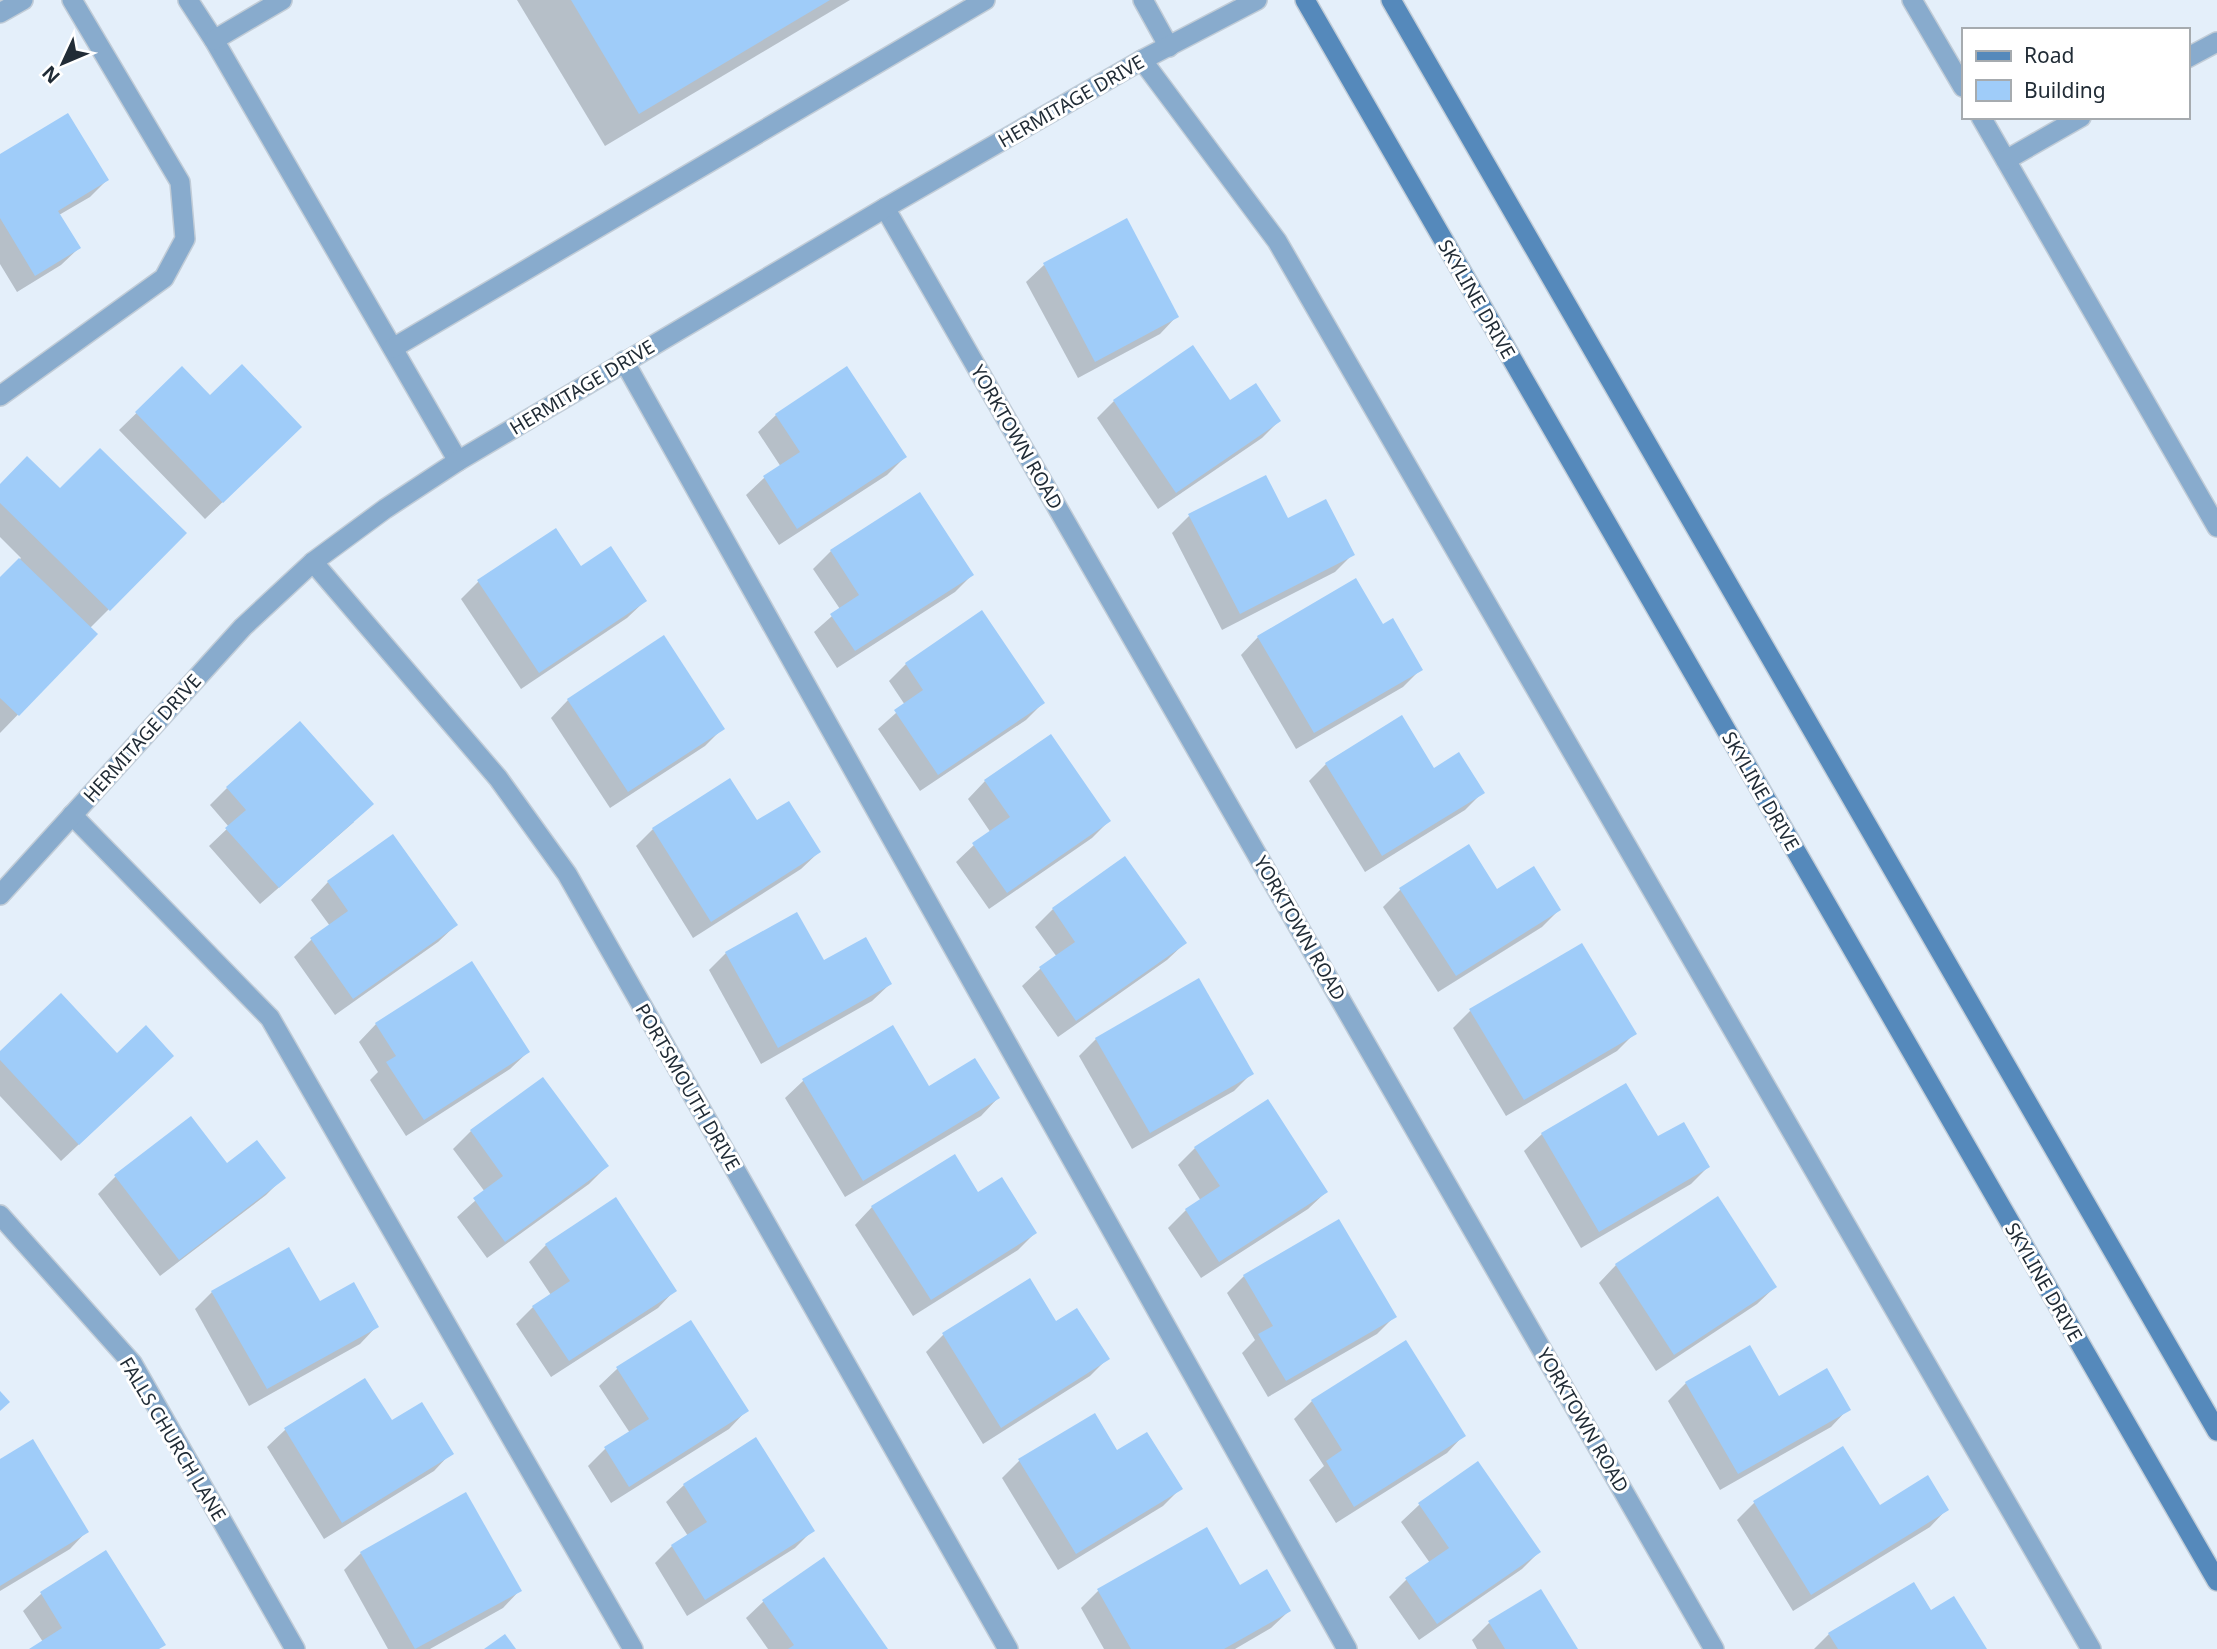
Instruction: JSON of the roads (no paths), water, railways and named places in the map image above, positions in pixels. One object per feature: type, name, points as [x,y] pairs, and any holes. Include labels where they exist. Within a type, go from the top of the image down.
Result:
[{"type":"main road","name":"SKYLINE DRIVE","points":[[1305,0],[2217,1581]]},
{"type":"main road","points":[[1391,0],[2217,1431]]},
{"type":"street","points":[[0,13],[23,0]]},
{"type":"street","points":[[0,396],[164,278],[185,239],[180,182],[72,0]]},
{"type":"street","points":[[188,0],[214,40],[458,461]]},
{"type":"street","points":[[214,40],[282,0]]},
{"type":"street","points":[[393,348],[985,0]]},
{"type":"street","points":[[1143,0],[1169,47]]},
{"type":"street","name":"HERMITAGE DRIVE","points":[[0,895],[243,627],[313,562],[385,509],[458,461],[624,360],[1142,60],[1257,0]]},
{"type":"street","points":[[1912,0],[1962,85]]},
{"type":"street","points":[[2189,57],[2217,41]]},
{"type":"street","points":[[1142,60],[1277,241],[2091,1649]]},
{"type":"street","points":[[1982,119],[2217,527]]},
{"type":"street","points":[[2006,160],[2078,119]]},
{"type":"street","name":"YORKTOWN ROAD","points":[[885,208],[1714,1649]]},
{"type":"street","points":[[624,360],[1347,1649]]},
{"type":"street","name":"PORTSMOUTH DRIVE","points":[[313,562],[498,778],[567,874],[1007,1649]]},
{"type":"street","points":[[72,815],[270,1018],[633,1649]]},
{"type":"street","name":"FALLS CHURCH LANE","points":[[0,1215],[132,1363],[295,1649]]}]
